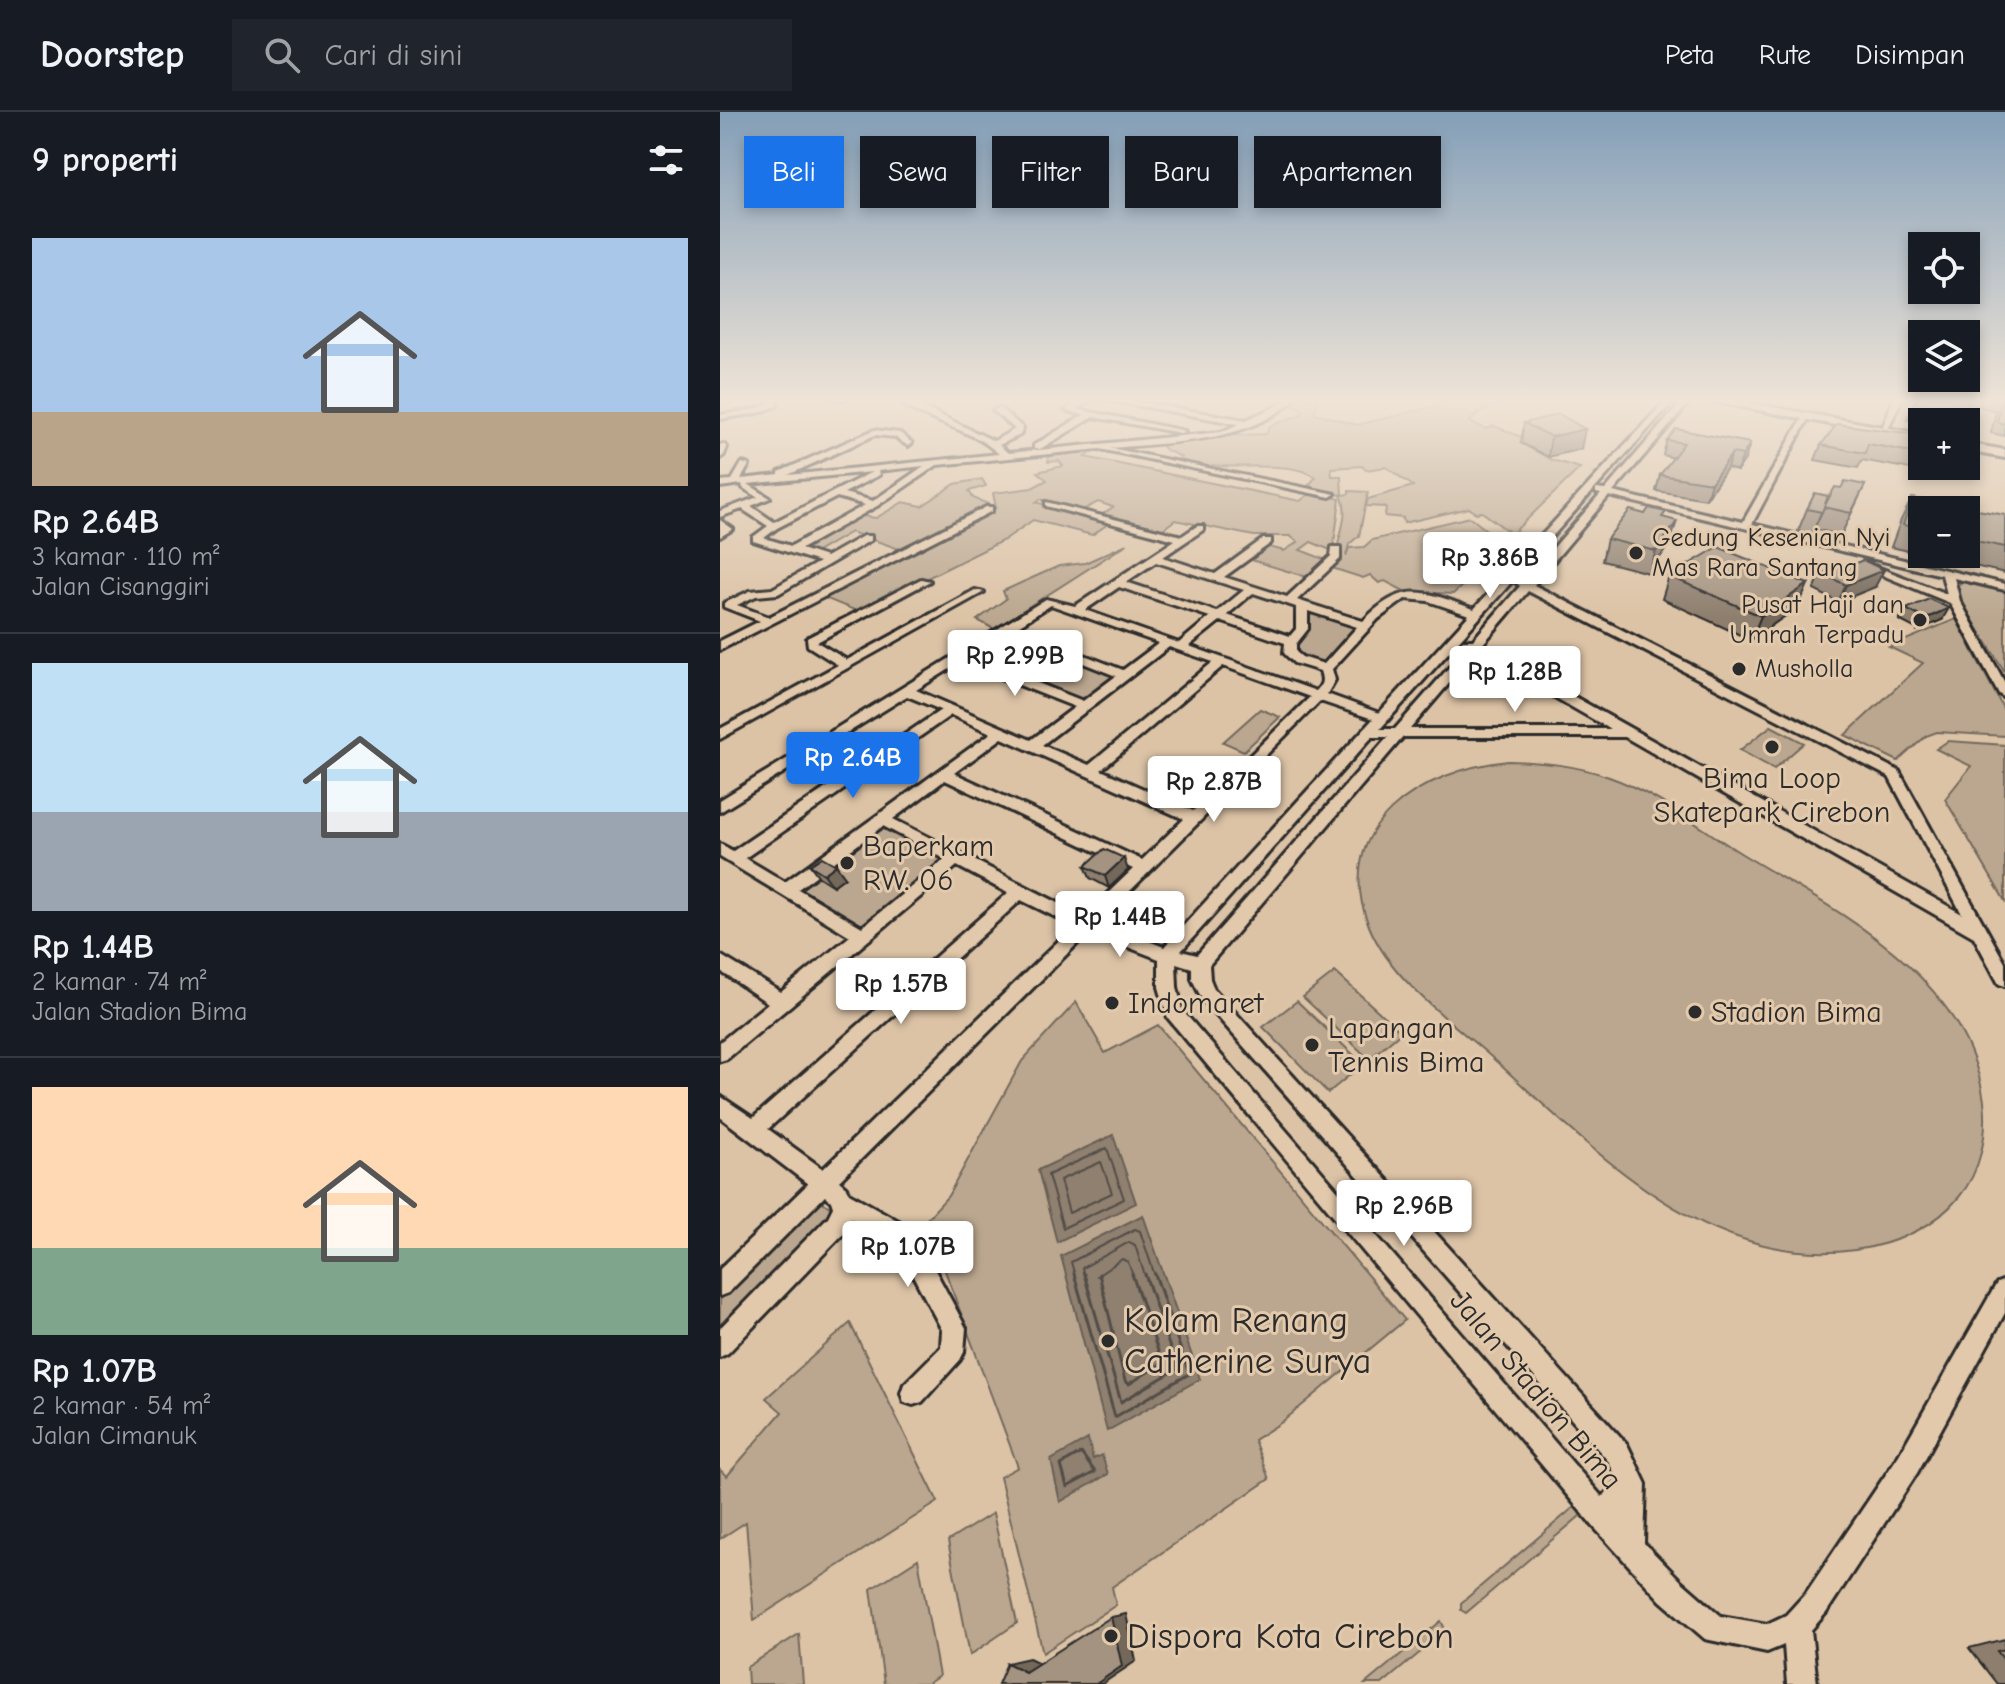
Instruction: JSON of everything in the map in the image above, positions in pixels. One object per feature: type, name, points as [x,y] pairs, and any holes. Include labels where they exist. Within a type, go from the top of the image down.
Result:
[{"type":"street","points":[[735,482],[741,471]]},
{"type":"street","points":[[720,495],[786,471]]},
{"type":"street","points":[[720,484],[855,471]]},
{"type":"street","points":[[828,561],[757,539],[774,526],[880,471]]},
{"type":"street","points":[[792,550],[873,504],[921,471]]},
{"type":"street","points":[[1222,471],[1330,494]]},
{"type":"street","points":[[1167,955],[1606,471]]},
{"type":"street","points":[[882,819],[1085,925],[1167,955],[1200,963],[1626,471]]},
{"type":"street","points":[[1746,526],[1777,471]]},
{"type":"street","points":[[720,514],[765,498],[746,486]]},
{"type":"street","points":[[1590,489],[2005,587]]},
{"type":"street","points":[[836,494],[873,504]]},
{"type":"street","points":[[1049,504],[1183,539]]},
{"type":"street","points":[[744,506],[774,526]]},
{"type":"street","points":[[720,646],[989,509]]},
{"type":"street","points":[[720,523],[728,529],[720,534]]},
{"type":"street","points":[[1077,610],[1200,528]]},
{"type":"street","points":[[724,608],[754,593],[774,592],[867,538]]},
{"type":"street","points":[[1216,578],[1267,541]]},
{"type":"street","points":[[1835,547],[1864,566],[1954,601]]},
{"type":"street","points":[[1289,601],[1336,557],[1336,549]]},
{"type":"street","points":[[1154,558],[1367,626]]},
{"type":"street","points":[[1947,573],[1954,601],[2005,694]]},
{"type":"street","points":[[1508,579],[1527,584],[1894,774],[2005,979]]},
{"type":"street","points":[[844,663],[812,644],[811,640],[925,581]]},
{"type":"street","points":[[1118,583],[1292,641]]},
{"type":"street","points":[[1032,746],[1125,675],[1219,617],[1252,589]]},
{"type":"street","points":[[720,735],[844,663],[979,592]]},
{"type":"street","points":[[1326,669],[1395,599],[1408,595],[1477,614]]},
{"type":"street","points":[[720,807],[1046,602],[1077,610],[1382,718]]},
{"type":"street","points":[[1302,606],[1302,629],[1289,650],[1293,657],[1326,669]]},
{"type":"street","points":[[724,608],[769,621]]},
{"type":"street","points":[[1004,628],[1125,675]]},
{"type":"street","points":[[1455,638],[1475,644],[1981,933]]},
{"type":"street","points":[[958,656],[1085,706]]},
{"type":"street","points":[[1090,772],[1222,661]]},
{"type":"street","points":[[720,1285],[1328,685],[1326,669]]},
{"type":"street","points":[[905,690],[1194,817]]},
{"type":"street","points":[[863,936],[727,854],[950,710]]},
{"type":"street","points":[[787,889],[1001,732]]},
{"type":"street","points":[[1369,733],[1630,733]]},
{"type":"street","points":[[944,774],[1143,867]]},
{"type":"street","points":[[720,1053],[957,858]]},
{"type":"street","points":[[753,1130],[1021,891]]},
{"type":"street","name":"Jalan Stadion Bima","points":[[1167,955],[1168,987],[1179,1021],[1602,1517],[1671,1591],[1715,1629],[1767,1638],[1796,1625]]},
{"type":"street","points":[[720,962],[781,1002]]},
{"type":"street","name":"Jalan Stadion Bima","points":[[1200,963],[1201,979],[1208,994],[1618,1453],[1633,1484],[1631,1546]]},
{"type":"street","points":[[720,1105],[842,1201],[905,1237],[954,1328],[952,1352],[913,1393]]},
{"type":"street","points":[[720,1345],[836,1225],[842,1215],[842,1201]]},
{"type":"street","points":[[1802,1684],[1796,1625],[1816,1603],[1908,1464],[2005,1291]]},
{"type":"street","points":[[1602,1517],[1633,1484]]},
{"type":"shaded area","points":[[1155,471],[1300,501],[1312,492],[1340,499],[1333,551],[1311,542],[1300,550],[1329,561],[1310,578],[1248,559],[1266,546],[1284,551],[1298,542],[1290,536],[1254,536],[1175,520],[1159,532],[1098,517],[1113,507],[1098,502],[1081,511],[1040,499],[1036,502],[1108,524],[1092,535],[1033,520],[1004,540],[859,612],[822,597],[996,508],[993,493],[1032,488],[1047,480],[1037,472]]},
{"type":"shaded area","points":[[1302,471],[1331,471],[1332,476],[1341,476],[1342,495],[1349,494],[1349,491],[1368,492],[1359,536],[1349,544],[1346,556],[1349,548],[1364,547],[1372,540],[1470,517],[1506,546],[1453,594],[1404,591],[1385,581],[1379,583],[1370,575],[1363,578],[1332,568],[1340,559],[1338,542],[1344,512],[1341,495],[1308,486],[1316,477]]},
{"type":"shaded area","points":[[1392,471],[1577,471],[1512,534],[1482,512],[1476,513],[1469,508],[1404,523],[1403,518],[1385,516],[1386,507],[1366,506],[1368,499],[1413,486]]},
{"type":"shaded area","points":[[982,479],[986,486],[969,491],[973,498],[991,505],[902,550],[851,532],[815,553],[805,547],[856,515],[876,518],[903,502],[922,506],[955,484]]},
{"type":"shaded area","points":[[1127,544],[994,629],[977,620],[1006,599],[1003,591],[1059,566],[1085,563]]},
{"type":"shaded area","points":[[1963,582],[2005,592],[2005,672],[1953,588]]},
{"type":"shaded area","points":[[1311,610],[1359,626],[1325,664],[1300,654],[1296,648],[1297,640],[1306,630]]},
{"type":"shaded area","points":[[1956,619],[2005,712],[2005,736],[1937,732],[1926,736],[1898,761],[1845,735],[1923,663],[1889,647]]},
{"type":"shaded area","points":[[1004,632],[1117,677],[1088,698],[1075,698],[970,653]]},
{"type":"shaded area","points":[[1260,709],[1280,717],[1244,751],[1223,742]]},
{"type":"shaded area","name":"Bima Loop Skatepark Cirebon","points":[[1771,726],[1804,743],[1774,769],[1740,750]]},
{"type":"shaded area","points":[[1948,741],[2005,745],[2005,901],[1945,799],[1971,766],[1936,749]]},
{"type":"shaded area","name":"Stadion Bima","points":[[1508,761],[1547,763],[1584,770],[1644,792],[1857,925],[1926,982],[1953,1017],[1972,1056],[1984,1101],[1984,1139],[1978,1164],[1967,1187],[1949,1208],[1912,1233],[1884,1244],[1855,1250],[1801,1251],[1751,1242],[1703,1223],[1658,1197],[1615,1166],[1408,983],[1379,946],[1369,926],[1360,891],[1362,859],[1373,832],[1391,809],[1416,791],[1444,777]]},
{"type":"shaded area","points":[[880,827],[947,861],[865,927],[797,887]]},
{"type":"shaded area","name":"Lapangan Tennis Bima","points":[[1335,972],[1401,1032],[1369,1059],[1303,997]]},
{"type":"shaded area","name":"Lapangan Tennis Bima","points":[[1297,1001],[1363,1064],[1328,1093],[1263,1027]]},
{"type":"shaded area","name":"Kolam Renang Catherine Surya","points":[[1076,1002],[1105,1053],[1158,1025],[1405,1320],[1282,1422],[1254,1440],[1269,1479],[1112,1587],[1116,1605],[1043,1653],[1000,1477],[1018,1467],[941,1260],[915,1232],[948,1196],[1022,1061]]},
{"type":"shaded area","points":[[820,1200],[835,1211],[720,1329],[720,1300]]},
{"type":"shaded area","points":[[850,1323],[938,1502],[754,1620],[746,1522],[720,1539],[720,1470],[727,1476],[782,1412],[766,1398]]},
{"type":"shaded area","points":[[1574,1507],[1579,1510],[1580,1516],[1466,1613],[1461,1610],[1461,1603]]},
{"type":"shaded area","points":[[993,1513],[1017,1623],[970,1655],[948,1541]]},
{"type":"shaded area","points":[[918,1559],[939,1676],[927,1684],[884,1684],[871,1589]]},
{"type":"shaded area","points":[[1441,1621],[1446,1631],[1382,1684],[1365,1684]]},
{"type":"shaded area","points":[[799,1634],[803,1684],[748,1684],[747,1667]]},
{"type":"water","points":[[1113,1135],[1136,1203],[1057,1242],[1038,1170]]},
{"type":"water","points":[[1143,1215],[1200,1379],[1107,1431],[1061,1256]]},
{"type":"water","points":[[1088,1439],[1093,1459],[1102,1455],[1108,1474],[1060,1502],[1051,1460]]},
{"type":"building","points":[[1663,471],[1719,471],[1711,483],[1660,475]]},
{"type":"building","points":[[1845,481],[1865,485],[1851,513],[1824,507],[1835,487],[1841,488]]},
{"type":"building","points":[[1815,493],[1828,496],[1822,512],[1807,509]]},
{"type":"building","points":[[1649,508],[1666,512],[1662,517],[1677,521],[1656,551],[1607,539],[1630,510],[1645,514]]},
{"type":"building","points":[[1908,510],[1908,526],[1903,525]]},
{"type":"building","points":[[1980,510],[2005,515],[2005,547],[1980,542]]},
{"type":"building","points":[[1718,547],[1808,584],[1761,616],[1669,576]]},
{"type":"building","points":[[1863,560],[1884,570],[1846,585],[1821,573],[1837,567],[1841,569]]},
{"type":"building","points":[[1929,599],[1949,608],[1925,619],[1906,609]]},
{"type":"building","points":[[1104,849],[1124,858],[1105,876],[1085,866]]},
{"type":"building","points":[[822,857],[836,865],[824,874],[810,865]]},
{"type":"building","name":"Dispora Kota Cirebon","points":[[1111,1617],[1122,1666],[1096,1684],[998,1684],[1007,1663],[1025,1672]]},
{"type":"building","points":[[2005,1649],[2005,1661],[1997,1651]]},
{"type":"place","name":"Gedung Kesenian Nyi Mas Rara Santang","points":[[1636,553]]},
{"type":"place","name":"Pusat Haji dan Umrah Terpadu","points":[[1920,620]]},
{"type":"place","name":"Musholla","points":[[1739,669]]},
{"type":"place","name":"Bima Loop Skatepark Cirebon","points":[[1772,747]]},
{"type":"place","name":"Baperkam RW. 06","points":[[847,863]]},
{"type":"place","name":"Indomaret","points":[[1112,1003]]},
{"type":"place","name":"Stadion Bima","points":[[1695,1012]]},
{"type":"place","name":"Lapangan Tennis Bima","points":[[1312,1045]]},
{"type":"place","name":"Kolam Renang Catherine Surya","points":[[1108,1341]]},
{"type":"place","name":"Dispora Kota Cirebon","points":[[1111,1636]]}]
